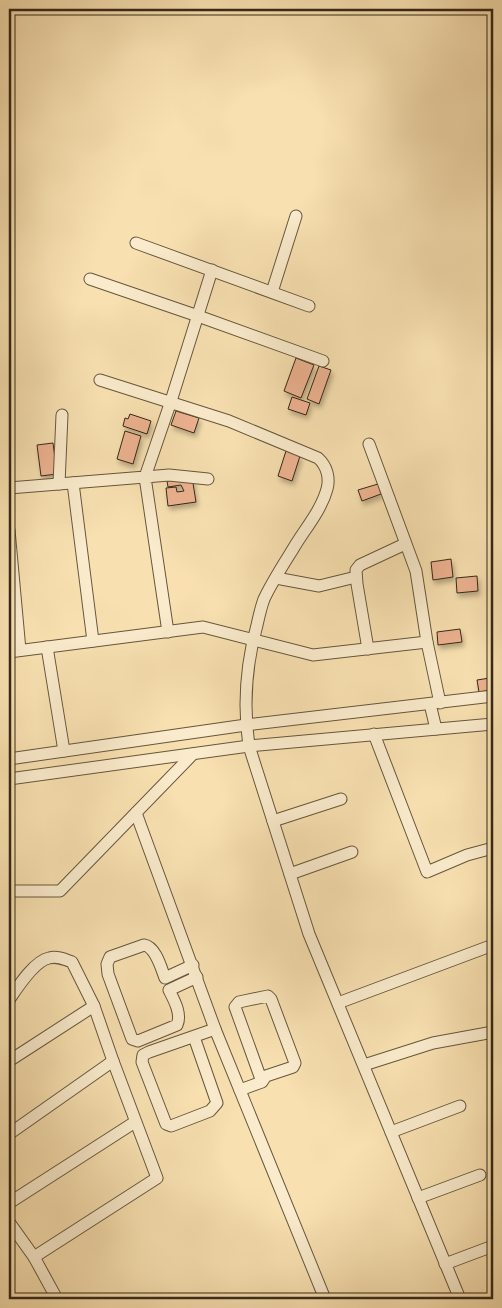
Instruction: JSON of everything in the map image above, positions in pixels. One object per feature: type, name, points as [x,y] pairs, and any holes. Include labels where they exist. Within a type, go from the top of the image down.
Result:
[{"type":"street","points":[[272,292],[296,216]]},
{"type":"street","points":[[136,243],[310,306]]},
{"type":"street","points":[[168,632],[145,477],[212,270]]},
{"type":"street","points":[[90,279],[323,361]]},
{"type":"street","points":[[100,380],[229,421],[318,458],[324,464],[328,487],[324,499],[264,600],[253,640],[246,682],[246,725],[249,746],[309,934],[460,1299]]},
{"type":"street","points":[[59,484],[62,414]]},
{"type":"street","points":[[369,444],[416,571],[435,703],[436,729]]},
{"type":"street","points":[[9,488],[169,475],[208,479]]},
{"type":"street","points":[[73,483],[94,641]]},
{"type":"street","points":[[9,530],[14,651],[203,627],[313,655],[427,642]]},
{"type":"street","points":[[368,649],[356,570],[360,565],[405,544]]},
{"type":"street","points":[[276,578],[319,586],[356,577]]},
{"type":"street","points":[[47,647],[64,751]]},
{"type":"street","points":[[9,759],[246,725],[493,696]]},
{"type":"street","points":[[9,779],[249,746],[493,724]]},
{"type":"street","points":[[374,734],[426,872],[467,855],[493,848]]},
{"type":"street","points":[[9,892],[60,891],[193,754]]},
{"type":"street","points":[[273,821],[341,799]]},
{"type":"street","points":[[136,813],[216,1029],[325,1299]]},
{"type":"street","points":[[290,874],[352,852]]},
{"type":"street","points":[[148,945],[152,949],[170,990],[178,1013],[179,1020],[177,1025],[138,1041],[132,1039],[108,974],[108,960],[110,957],[148,945]]},
{"type":"street","points":[[338,1002],[493,945]]},
{"type":"street","points":[[9,1000],[35,966],[47,958],[58,957],[72,962],[94,1006],[157,1178],[34,1257]]},
{"type":"street","points":[[165,978],[193,965]]},
{"type":"street","points":[[170,990],[197,977]]},
{"type":"street","points":[[240,1090],[262,1082],[266,1076],[293,1067],[295,1063],[272,999],[268,996],[239,1002],[235,1007],[262,1082]]},
{"type":"street","points":[[9,1061],[94,1006]]},
{"type":"street","points":[[194,1036],[216,1103],[210,1111],[171,1126],[166,1124],[142,1062],[143,1055],[194,1036],[216,1029]]},
{"type":"street","points":[[364,1065],[432,1043],[493,1032]]},
{"type":"street","points":[[9,1134],[113,1062]]},
{"type":"street","points":[[392,1132],[460,1106]]},
{"type":"street","points":[[9,1203],[135,1122]]},
{"type":"street","points":[[418,1198],[480,1174]]},
{"type":"street","points":[[9,1222],[34,1257],[57,1299]]},
{"type":"street","points":[[445,1264],[493,1246]]},
{"type":"building","points":[[296,358],[314,365],[301,398],[284,391]]},
{"type":"building","points":[[319,366],[331,370],[319,404],[307,399]]},
{"type":"building","points":[[292,397],[310,403],[306,415],[288,409]]},
{"type":"building","points":[[176,411],[199,418],[194,433],[171,425]]},
{"type":"building","points":[[130,414],[151,421],[147,434],[123,426],[125,418],[128,419]]},
{"type":"building","points":[[125,431],[141,436],[133,464],[117,459]]},
{"type":"building","points":[[53,443],[57,474],[41,476],[37,445]]},
{"type":"building","points":[[286,451],[300,456],[292,481],[278,476]]},
{"type":"building","points":[[192,477],[196,502],[168,506],[166,488],[176,487],[177,492],[184,491],[181,485],[168,487],[167,481]]},
{"type":"building","points":[[378,484],[381,494],[362,501],[358,490]]},
{"type":"building","points":[[451,559],[453,577],[433,580],[431,562]]},
{"type":"building","points":[[477,576],[478,591],[457,593],[456,578]]},
{"type":"building","points":[[460,629],[462,642],[438,645],[437,632]]},
{"type":"building","points":[[490,678],[492,690],[479,692],[477,680]]}]
